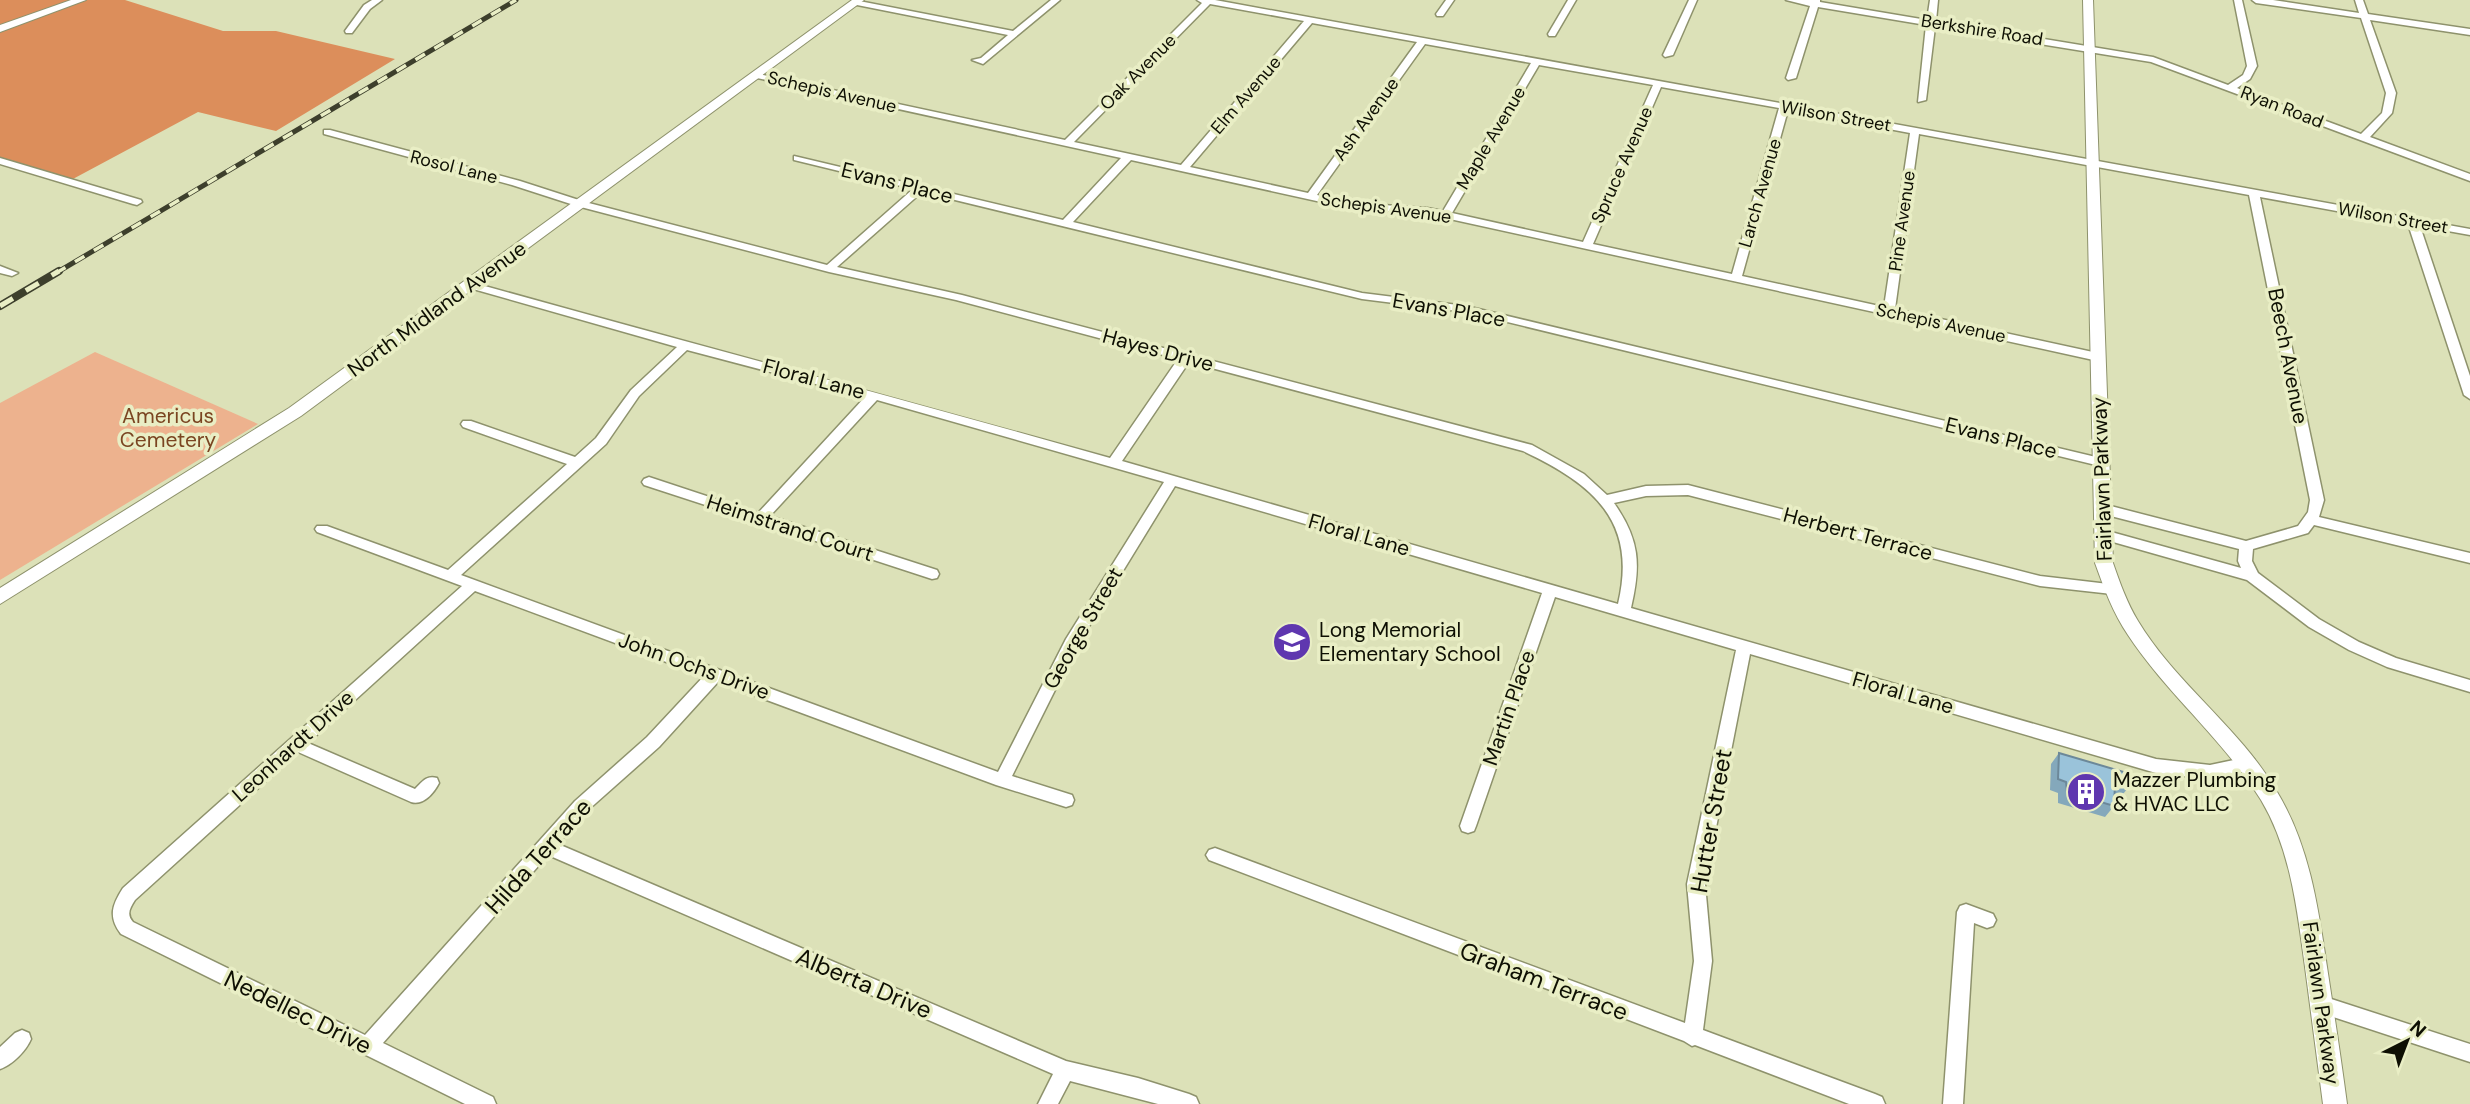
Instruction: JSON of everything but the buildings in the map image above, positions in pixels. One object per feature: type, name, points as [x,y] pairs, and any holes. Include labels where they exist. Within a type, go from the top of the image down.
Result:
[{"type":"street","points":[[0,29],[82,0]]},
{"type":"street","points":[[349,31],[367,7],[378,0]]},
{"type":"street","points":[[977,60],[983,61],[1056,0]]},
{"type":"street","name":"Wilson Street","points":[[1206,0],[2470,232]]},
{"type":"street","name":"Oak Avenue","points":[[1066,144],[1206,0]]},
{"type":"street","points":[[1440,14],[1450,0]]},
{"type":"street","points":[[1552,34],[1572,0]]},
{"type":"street","points":[[1668,55],[1693,0]]},
{"type":"street","name":"Berkshire Road","points":[[1790,0],[2090,48]]},
{"type":"street","points":[[1921,100],[1934,0]]},
{"type":"street","name":"Fairlawn Parkway","points":[[2088,0],[2104,563],[2112,589],[2140,640],[2248,764],[2274,804],[2297,856],[2306,891],[2335,1104]]},
{"type":"street","points":[[2230,88],[2247,77],[2252,66],[2238,0]]},
{"type":"street","points":[[2256,0],[2470,32]]},
{"type":"street","points":[[2358,0],[2391,93],[2392,103],[2383,121],[2363,138]]},
{"type":"street","points":[[858,1],[1015,34]]},
{"type":"street","name":"North Midland Avenue","points":[[0,597],[274,427],[858,1]]},
{"type":"street","points":[[1791,78],[1815,2]]},
{"type":"street","name":"Elm Avenue","points":[[1182,169],[1310,20]]},
{"type":"street","name":"Ash Avenue","points":[[1310,197],[1422,41]]},
{"type":"street","name":"Ryan Road","points":[[2090,48],[2153,60],[2470,178]]},
{"type":"street","name":"Maple Avenue","points":[[1446,215],[1536,62]]},
{"type":"street","name":"Schepis Avenue","points":[[757,75],[1310,197],[1353,206],[1407,208],[1446,215],[2098,357]]},
{"type":"street","name":"Spruce Avenue","points":[[1586,247],[1658,84]]},
{"type":"street","name":"Larch Avenue","points":[[1736,279],[1784,107]]},
{"type":"street","name":"Pine Avenue","points":[[1889,312],[1915,131]]},
{"type":"street","name":"Rosol Lane","points":[[327,132],[516,183],[581,204]]},
{"type":"street","points":[[1065,223],[1128,157]]},
{"type":"street","name":"Evans Place","points":[[798,158],[1362,296],[1466,309],[2100,462]]},
{"type":"street","points":[[0,161],[136,202]]},
{"type":"street","points":[[830,269],[920,188]]},
{"type":"street","name":"Beech Avenue","points":[[2254,193],[2317,500],[2312,520]]},
{"type":"street","name":"Hayes Drive","points":[[581,204],[830,269],[958,297],[1527,448],[1570,469],[1605,500],[1620,523],[1631,559],[1631,578],[1623,612]]},
{"type":"street","points":[[2413,222],[2470,395]]},
{"type":"street","points":[[0,269],[12,273]]},
{"type":"street","name":"Floral Lane","points":[[470,285],[685,346],[874,395],[2157,766],[2210,772],[2248,764]]},
{"type":"street","points":[[451,576],[578,463],[608,433],[635,393],[685,346]]},
{"type":"street","points":[[1112,464],[1186,357]]},
{"type":"street","points":[[761,519],[874,395]]},
{"type":"street","points":[[467,424],[578,463]]},
{"type":"street","name":"George Street","points":[[1002,780],[1071,643],[1172,480]]},
{"type":"street","name":"Heimstrand Court","points":[[649,482],[932,574]]},
{"type":"street","name":"Herbert Terrace","points":[[1605,500],[1646,491],[1688,490],[2040,581],[2068,587],[2112,589]]},
{"type":"street","points":[[2103,509],[2246,546],[2303,530],[2312,520],[2470,558]]},
{"type":"street","name":"John Ochs Drive","points":[[322,529],[1002,780],[1066,800]]},
{"type":"street","points":[[2104,535],[2252,576],[2314,623],[2354,646],[2392,663],[2469,689]]},
{"type":"street","points":[[2246,546],[2245,561],[2252,576]]},
{"type":"street","name":"Leonhardt Drive","points":[[119,913],[129,894],[473,585]]},
{"type":"street","name":"Martin Place","points":[[1468,826],[1550,591]]},
{"type":"street","name":"Hutter Street","points":[[1692,1037],[1702,978],[1703,949],[1696,884],[1744,647]]},
{"type":"street","name":"Hilda Terrace","points":[[368,1046],[582,806],[660,734],[716,674]]},
{"type":"street","points":[[295,744],[417,797],[431,783]]},
{"type":"street","name":"Alberta Drive","points":[[545,846],[1065,1070],[1189,1104]]},
{"type":"street","name":"Graham Terrace","points":[[1215,855],[1875,1104]]},
{"type":"street","points":[[1953,1104],[1966,912],[1987,920]]},
{"type":"street","name":"Nedellec Drive","points":[[119,913],[121,922],[127,928],[486,1104]]},
{"type":"street","points":[[2322,1004],[2470,1054]]},
{"type":"street","points":[[0,1060],[22,1039]]},
{"type":"street","points":[[1048,1104],[1065,1070]]},
{"type":"green space","name":"Americus Cemetery","points":[[95,352],[258,424],[0,580],[0,403]]},
{"type":"shaded area","points":[[0,0],[125,0],[223,31],[276,31],[395,59],[276,131],[198,112],[71,180],[0,158]]},
{"type":"railway","points":[[56,273],[516,0]]},
{"type":"railway","points":[[0,306],[59,271]]},
{"type":"place","name":"Long Memorial Elementary School","points":[[1292,642]]},
{"type":"place","name":"Mazzer Plumbing & HVAC LLC","points":[[2086,792]]}]
